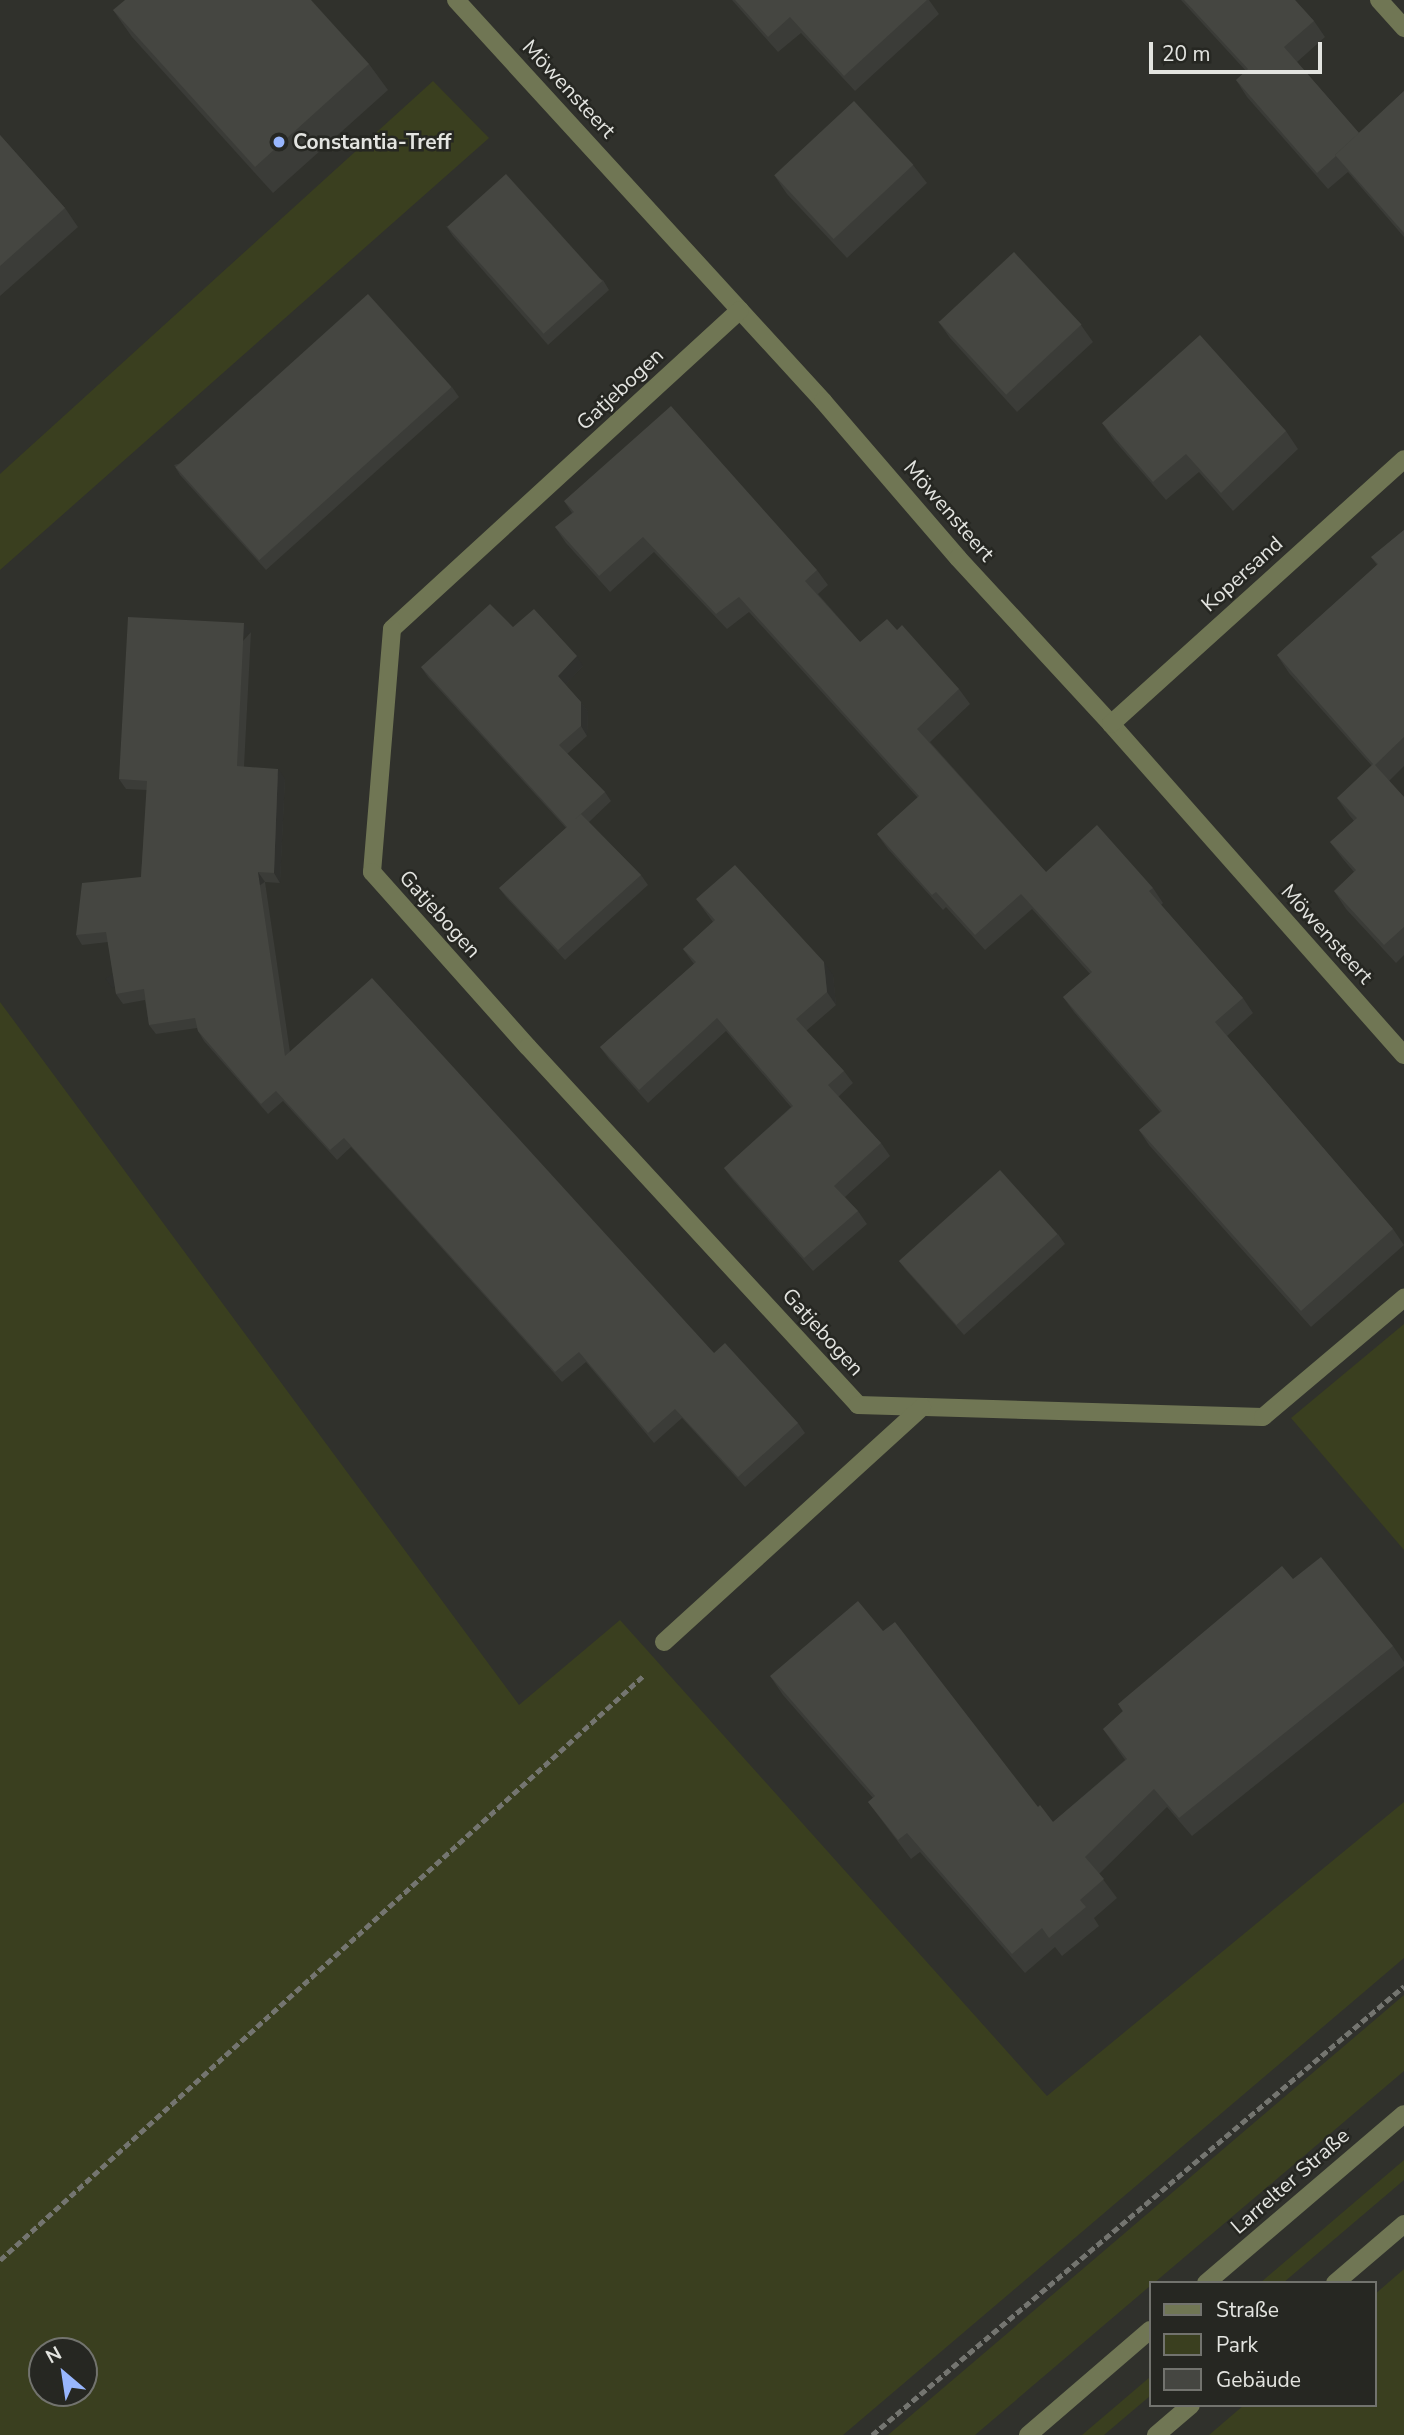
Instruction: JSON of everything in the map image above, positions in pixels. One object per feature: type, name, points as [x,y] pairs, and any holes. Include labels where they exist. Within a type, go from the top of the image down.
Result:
[{"type":"street","name":"Möwensteert","points":[[456,0],[740,310],[958,558],[1111,724],[1404,1055]]},
{"type":"street","points":[[1379,0],[1404,28]]},
{"type":"street","name":"Gatjebogen","points":[[740,310],[392,629],[372,872],[528,1047],[858,1405],[1263,1417],[1404,1298]]},
{"type":"street","name":"Kopersand","points":[[1111,724],[1404,459]]},
{"type":"street","points":[[664,1642],[922,1407]]},
{"type":"street","name":"Larrelter Straße","points":[[1208,2281],[1404,2114]]},
{"type":"street","points":[[1337,2281],[1404,2224]]},
{"type":"street","points":[[1028,2435],[1148,2332]]},
{"type":"street","points":[[1156,2435],[1189,2407]]},
{"type":"path","points":[[0,2260],[644,1676],[664,1642]]},
{"type":"path","points":[[873,2435],[1404,1986]]},
{"type":"green space","points":[[433,81],[489,138],[0,570],[0,474]]},
{"type":"green space","points":[[0,1002],[519,1705],[620,1620],[1047,2096],[1404,1802],[1404,1958],[843,2435],[0,2435]]},
{"type":"green space","points":[[1404,1324],[1404,1550],[1291,1418]]},
{"type":"green space","points":[[1404,1995],[1404,2071],[1156,2281],[1148,2281],[1148,2288],[975,2435],[888,2435]]},
{"type":"green space","points":[[1404,2160],[1404,2180],[1285,2281],[1262,2281]]},
{"type":"green space","points":[[1404,2269],[1404,2435],[1209,2435],[1242,2407],[1376,2407],[1376,2293]]},
{"type":"green space","points":[[1148,2379],[1148,2398],[1104,2435],[1082,2435]]},
{"type":"building","name":"Constantia-Treff","points":[[125,0],[311,0],[369,64],[255,167],[113,10]]},
{"type":"building","points":[[735,0],[927,0],[844,76],[790,17],[768,37]]},
{"type":"building","points":[[1184,0],[1295,0],[1314,21],[1284,47],[1359,133],[1317,173],[1236,80],[1248,69]]},
{"type":"building","points":[[1404,91],[1404,233],[1335,155]]},
{"type":"building","points":[[854,101],[913,165],[834,239],[774,175]]},
{"type":"building","points":[[0,135],[65,208],[0,266]]},
{"type":"building","points":[[506,174],[602,281],[544,334],[447,227]]},
{"type":"building","points":[[1014,252],[1082,324],[1006,395],[939,322]]},
{"type":"building","points":[[368,294],[452,387],[259,560],[176,467]]},
{"type":"building","points":[[1200,335],[1286,431],[1221,493],[1186,454],[1153,482],[1102,423]]},
{"type":"building","points":[[671,406],[817,570],[805,581],[860,642],[887,619],[897,630],[902,625],[959,689],[917,729],[1046,872],[1097,825],[1153,888],[1149,891],[1243,998],[1215,1022],[1393,1229],[1301,1311],[1139,1130],[1162,1111],[1063,997],[1092,972],[1021,894],[975,935],[936,892],[932,895],[877,834],[919,796],[739,597],[716,614],[643,537],[599,576],[555,527],[574,512],[564,501]]},
{"type":"building","points":[[1404,530],[1404,737],[1375,765],[1404,797],[1404,927],[1384,945],[1334,891],[1356,870],[1330,842],[1357,818],[1337,798],[1373,764],[1277,655],[1378,564],[1371,557]]},
{"type":"building","points":[[490,604],[513,627],[534,609],[577,656],[558,676],[581,702],[581,726],[559,745],[605,792],[572,822],[581,814],[641,875],[558,950],[499,888],[567,827],[421,667]]},
{"type":"building","points":[[128,617],[244,623],[237,766],[278,769],[274,873],[258,872],[285,1056],[372,978],[714,1353],[725,1343],[798,1423],[738,1477],[675,1409],[648,1433],[579,1352],[555,1372],[344,1138],[330,1150],[276,1091],[261,1104],[198,1031],[195,1018],[149,1025],[144,989],[116,994],[106,932],[76,935],[82,883],[141,877],[147,781],[119,779]]},
{"type":"building","points":[[735,865],[824,962],[827,992],[796,1019],[844,1071],[828,1085],[881,1143],[834,1186],[858,1211],[804,1258],[724,1168],[793,1106],[717,1018],[639,1090],[600,1047],[696,962],[683,949],[715,920],[696,899]]},
{"type":"building","points":[[1000,1170],[1058,1234],[956,1325],[899,1261]]},
{"type":"building","points":[[1321,1557],[1393,1646],[1179,1818],[1154,1789],[1085,1857],[1104,1879],[1080,1900],[1086,1907],[1049,1938],[1042,1928],[1012,1954],[907,1833],[898,1840],[868,1802],[875,1796],[770,1676],[858,1601],[883,1631],[895,1622],[1038,1807],[1040,1805],[1053,1822],[1127,1759],[1103,1729],[1123,1711],[1118,1704],[1282,1566],[1293,1579]]},
{"type":"place","name":"Constantia-Treff","points":[[279,142]]}]
